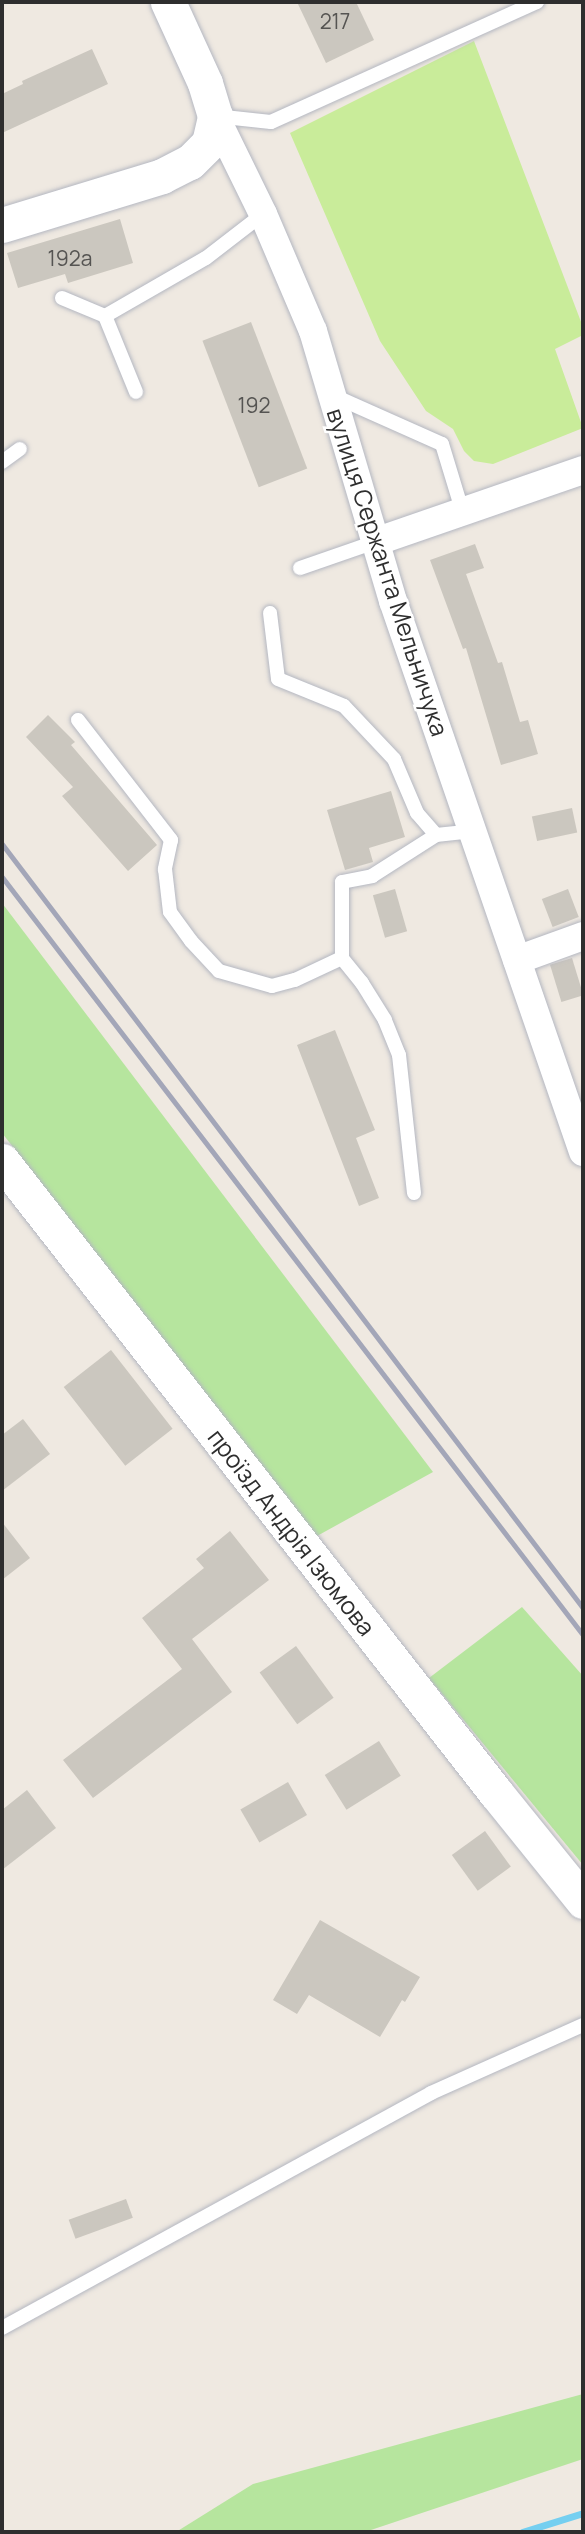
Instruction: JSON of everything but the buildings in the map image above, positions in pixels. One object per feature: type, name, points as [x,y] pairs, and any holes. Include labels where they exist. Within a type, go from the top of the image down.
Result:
[{"type":"street","name":"вулиця Сержанта Мельничука","points":[[168,2],[205,83],[215,116],[263,214],[313,331],[375,542],[583,1152]]},
{"type":"street","points":[[2,225],[162,176],[190,162],[208,143],[215,116]]},
{"type":"street","points":[[375,542],[461,510],[583,470]]},
{"type":"street","points":[[517,960],[583,936]]},
{"type":"street","name":"проїзд Андрія Ізюмова","points":[[2,1161],[583,1901]]},
{"type":"lane","points":[[215,116],[271,122],[537,2]]},
{"type":"lane","points":[[105,316],[206,258],[263,214]]},
{"type":"lane","points":[[62,298],[105,316],[136,393]]},
{"type":"lane","points":[[332,395],[442,444],[461,510]]},
{"type":"lane","points":[[2,462],[20,449]]},
{"type":"lane","points":[[300,568],[375,542]]},
{"type":"lane","points":[[270,613],[278,679],[344,706],[394,759],[417,813],[436,835]]},
{"type":"lane","points":[[78,720],[171,840],[165,869],[170,912],[191,941],[219,971],[272,986],[295,981],[342,958]]},
{"type":"lane","points":[[414,1193],[399,1055],[385,1020],[362,983],[342,958],[342,882],[372,876],[436,835],[472,831]]},
{"type":"lane","points":[[2,2328],[431,2093],[583,2025]]},
{"type":"green space","points":[[474,41],[583,327],[583,335],[555,349],[583,428],[493,464],[474,461],[464,451],[453,429],[426,411],[380,341],[290,133]]},
{"type":"green space","points":[[2,903],[433,1472],[317,1536],[2,1133]]},
{"type":"green space","points":[[522,1607],[583,1676],[583,1865],[429,1678]]},
{"type":"green space","points":[[583,2394],[583,2459],[365,2532],[176,2532],[253,2484]]},
{"type":"waterway","points":[[522,2532],[583,2513]]},
{"type":"railway","points":[[2,844],[583,1608]]},
{"type":"railway","points":[[2,877],[583,1635]]}]
